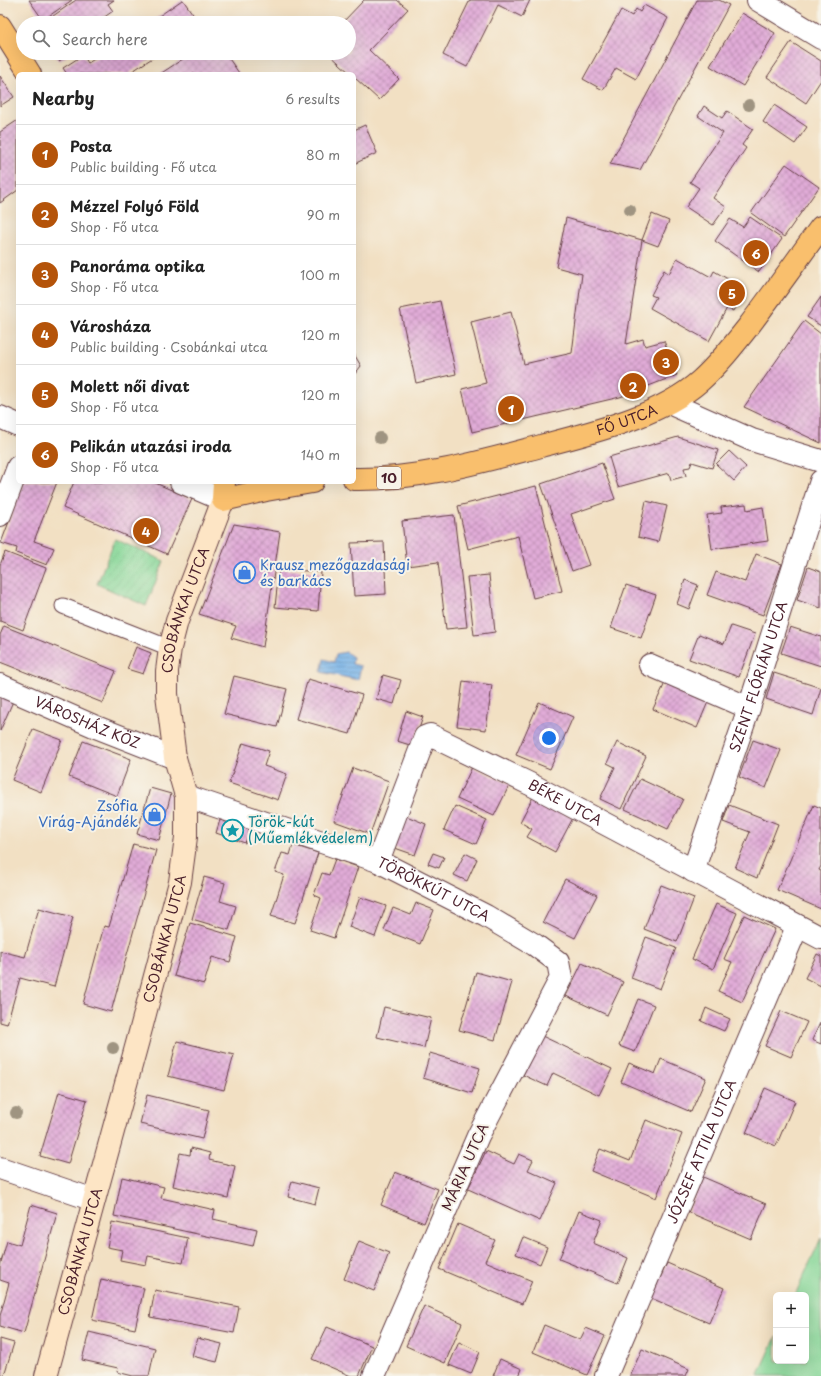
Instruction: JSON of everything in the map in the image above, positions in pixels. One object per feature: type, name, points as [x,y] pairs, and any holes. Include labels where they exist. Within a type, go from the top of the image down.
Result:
[{"type":"main road","points":[[0,26],[16,52]]},
{"type":"main road","points":[[21,60],[29,72]]},
{"type":"main road","name":"FŐ UTCA","points":[[356,479],[401,477],[488,460],[572,438],[649,412],[669,403],[699,382],[723,359],[821,226]]},
{"type":"main road","points":[[227,489],[248,484]]},
{"type":"main road","points":[[227,489],[288,484]]},
{"type":"main road","name":"CSOBÁNKAI UTCA","points":[[46,1376],[180,882],[186,837],[186,796],[175,758],[167,694],[167,671],[170,648],[177,620],[227,489]]},
{"type":"street","points":[[758,0],[821,38]]},
{"type":"street","points":[[669,403],[752,440],[821,461]]},
{"type":"street","points":[[0,417],[16,424]]},
{"type":"street","points":[[0,515],[16,472]]},
{"type":"street","name":"SZENT FLÓRIÁN UTCA","points":[[693,871],[749,708],[821,481]]},
{"type":"street","points":[[194,484],[227,489]]},
{"type":"street","points":[[650,665],[749,708]]},
{"type":"street","name":"VÁROSHÁZ KÖZ","points":[[0,685],[96,727],[175,758]]},
{"type":"street","name":"BÉKE UTCA","points":[[378,861],[425,737],[430,735],[530,784],[797,927],[821,938]]},
{"type":"street","name":"TÖRÖKKÚT UTCA","points":[[186,796],[378,861],[535,944],[558,962]]},
{"type":"street","name":"JÓZSEF ATTILA UTCA","points":[[606,1376],[797,927]]},
{"type":"street","name":"MÁRIA UTCA","points":[[374,1376],[478,1136],[561,978],[558,962]]},
{"type":"street","points":[[0,1168],[94,1200]]},
{"type":"lane","points":[[63,606],[170,648]]},
{"type":"green space","points":[[115,539],[164,561],[146,606],[97,584]]},
{"type":"green space","points":[[821,1238],[821,1376],[758,1376],[773,1344],[773,1364],[809,1364],[809,1292],[796,1292]]},
{"type":"water","points":[[346,652],[353,657],[352,664],[361,666],[358,680],[321,672],[324,659],[334,662],[336,654]]},
{"type":"building","points":[[29,0],[72,0],[49,16],[40,16]]},
{"type":"building","points":[[76,0],[114,0],[108,4],[113,11],[106,16],[53,16]]},
{"type":"building","points":[[182,0],[194,16],[159,16]]},
{"type":"building","points":[[364,0],[397,0],[408,9],[369,50],[399,79],[379,100],[356,79],[356,72],[349,72],[336,60],[356,60],[356,16],[349,16]]},
{"type":"building","points":[[470,0],[530,0],[522,17],[498,5],[467,67],[443,55]]},
{"type":"building","points":[[697,0],[719,0],[729,5],[640,170],[610,164]]},
{"type":"building","points":[[644,5],[668,18],[636,79],[616,68],[603,90],[583,79],[621,10],[632,16],[636,9],[640,12]]},
{"type":"building","points":[[742,13],[775,33],[743,86],[710,66]]},
{"type":"building","points":[[791,42],[821,61],[821,80],[806,103],[767,77]]},
{"type":"building","points":[[75,60],[86,60],[88,63],[93,60],[149,60],[131,72],[66,72],[63,68]]},
{"type":"building","points":[[181,60],[230,60],[238,72],[163,72]]},
{"type":"building","points":[[0,76],[14,97],[0,106]]},
{"type":"building","points":[[774,105],[807,127],[795,144],[763,122]]},
{"type":"building","points":[[704,106],[722,118],[727,111],[753,129],[742,145],[746,148],[713,198],[726,207],[713,225],[686,207],[699,188],[690,182],[723,133],[698,116]]},
{"type":"building","points":[[16,121],[16,191],[0,203],[0,132]]},
{"type":"building","points":[[365,125],[377,153],[356,163],[356,129]]},
{"type":"building","points":[[786,164],[819,187],[784,237],[751,213]]},
{"type":"building","points":[[652,214],[669,221],[658,246],[642,240]]},
{"type":"building","points":[[750,217],[782,239],[759,272],[715,241],[730,219],[743,227]]},
{"type":"building","points":[[566,218],[642,240],[626,344],[643,339],[645,346],[664,341],[677,375],[620,397],[472,432],[462,389],[486,383],[471,322],[511,312],[524,364],[572,353],[582,274],[556,267]]},
{"type":"building","points":[[677,258],[711,277],[714,271],[745,289],[733,311],[727,308],[709,341],[650,308],[656,297],[651,295],[664,270],[669,274]]},
{"type":"building","points":[[821,297],[821,326],[807,317]]},
{"type":"building","points":[[440,301],[456,374],[416,383],[400,309]]},
{"type":"building","points":[[804,321],[821,334],[821,443],[744,407]]},
{"type":"building","points":[[356,357],[361,366],[356,372]]},
{"type":"building","points":[[678,437],[718,450],[712,468],[692,462],[690,467],[684,468],[686,476],[671,480],[669,473],[618,487],[609,457]]},
{"type":"building","points":[[729,451],[746,467],[734,481],[716,464]]},
{"type":"building","points":[[602,463],[615,499],[571,514],[589,565],[572,571],[541,484]]},
{"type":"building","points":[[23,484],[56,484],[34,541],[54,548],[47,565],[16,553],[17,548],[1,543]]},
{"type":"building","points":[[73,484],[158,484],[192,499],[167,554],[63,508]]},
{"type":"building","points":[[536,486],[562,591],[533,598],[518,536],[468,549],[458,506]]},
{"type":"building","points":[[646,501],[667,506],[658,542],[638,537]]},
{"type":"building","points":[[746,504],[747,510],[763,507],[768,541],[712,549],[707,515],[722,513],[721,507]]},
{"type":"building","points":[[454,515],[467,627],[446,629],[438,562],[407,566],[402,521]]},
{"type":"building","name":"Krausz mezőgazdasági és barkács","points":[[234,524],[280,532],[263,647],[231,638],[236,626],[199,614]]},
{"type":"building","points":[[384,542],[386,594],[354,596],[351,543]]},
{"type":"building","points":[[5,552],[46,568],[23,630],[0,621],[0,565]]},
{"type":"building","points":[[756,554],[782,564],[763,615],[707,595],[716,572],[745,582]]},
{"type":"building","points":[[808,567],[821,572],[821,608],[797,600]]},
{"type":"building","points":[[279,569],[321,572],[318,611],[275,607]]},
{"type":"building","points":[[489,575],[495,632],[474,635],[467,577]]},
{"type":"building","points":[[685,580],[698,585],[689,609],[677,604]]},
{"type":"building","points":[[626,585],[656,595],[641,638],[611,628]]},
{"type":"building","points":[[4,626],[116,671],[103,703],[0,662],[0,635]]},
{"type":"building","points":[[731,626],[755,634],[739,677],[689,659],[699,634],[724,644]]},
{"type":"building","points":[[790,627],[821,637],[821,666],[781,653]]},
{"type":"building","points":[[136,647],[151,653],[143,674],[127,669]]},
{"type":"building","points":[[774,673],[821,688],[813,715],[766,699]]},
{"type":"building","points":[[383,675],[401,680],[394,704],[376,699]]},
{"type":"building","points":[[234,676],[287,689],[277,727],[224,714]]},
{"type":"building","points":[[308,679],[362,695],[350,734],[296,719]]},
{"type":"building","points":[[463,681],[492,685],[486,730],[457,726]]},
{"type":"building","points":[[665,683],[708,702],[697,728],[653,709]]},
{"type":"building","points":[[0,693],[14,699],[0,731]]},
{"type":"building","points":[[539,702],[573,717],[550,769],[516,755]]},
{"type":"building","points":[[406,711],[423,717],[413,746],[397,741]]},
{"type":"building","points":[[33,729],[62,740],[41,792],[12,780]]},
{"type":"building","points":[[753,740],[781,750],[766,788],[739,777]]},
{"type":"building","points":[[83,741],[131,759],[117,796],[69,777]]},
{"type":"building","points":[[617,742],[646,756],[621,809],[600,799],[615,767],[607,763]]},
{"type":"building","points":[[243,743],[269,751],[264,766],[287,774],[278,800],[229,783]]},
{"type":"building","points":[[472,767],[510,784],[494,816],[457,799]]},
{"type":"building","points":[[353,768],[389,781],[370,834],[334,821]]},
{"type":"building","points":[[640,779],[683,799],[668,829],[625,809]]},
{"type":"building","name":"Zsófia Virág-Ajándék","points":[[150,788],[171,794],[159,840],[137,834]]},
{"type":"building","points":[[533,797],[573,818],[555,852],[527,837],[532,829],[520,822]]},
{"type":"building","points":[[729,805],[778,824],[757,878],[735,868],[750,832],[723,822]]},
{"type":"building","points":[[814,805],[821,808],[821,866],[819,870],[821,871],[821,909],[777,890]]},
{"type":"building","points":[[455,806],[487,820],[476,844],[444,830]]},
{"type":"building","points":[[404,815],[426,824],[415,855],[392,847]]},
{"type":"building","points":[[220,820],[250,830],[245,843],[216,833]]},
{"type":"building","points":[[133,844],[156,850],[111,1012],[83,1004],[104,926],[109,927]]},
{"type":"building","points":[[293,845],[318,853],[295,923],[271,916],[284,875],[275,872],[282,853],[290,855]]},
{"type":"building","points":[[433,853],[444,857],[439,868],[428,864]]},
{"type":"building","points":[[465,853],[477,859],[467,881],[454,875]]},
{"type":"building","points":[[335,859],[358,867],[334,938],[310,930],[321,898],[314,895],[322,873],[329,875]]},
{"type":"building","points":[[204,877],[225,883],[220,901],[236,906],[229,930],[192,919]]},
{"type":"building","points":[[565,879],[597,895],[575,938],[543,922]]},
{"type":"building","points":[[661,885],[694,898],[677,942],[644,929]]},
{"type":"building","points":[[360,897],[386,906],[375,937],[349,927]]},
{"type":"building","points":[[416,903],[434,910],[420,944],[384,930],[393,908],[411,915]]},
{"type":"building","points":[[716,904],[737,913],[713,969],[692,959]]},
{"type":"building","points":[[39,908],[73,917],[54,987],[20,978],[7,1024],[0,1022],[0,951],[25,957]]},
{"type":"building","points":[[744,915],[775,929],[742,1002],[718,991],[732,962],[724,959]]},
{"type":"building","points":[[190,923],[237,937],[230,962],[212,957],[204,984],[174,976]]},
{"type":"building","points":[[646,937],[676,948],[660,989],[631,978]]},
{"type":"building","points":[[817,954],[821,956],[821,986],[805,978]]},
{"type":"building","points":[[582,963],[623,982],[607,1015],[566,996]]},
{"type":"building","points":[[476,972],[512,982],[495,1040],[459,1030]]},
{"type":"building","points":[[638,999],[654,1005],[635,1052],[619,1046]]},
{"type":"building","points":[[384,1007],[431,1018],[424,1048],[377,1037]]},
{"type":"building","points":[[706,1008],[730,1019],[724,1031],[701,1021]]},
{"type":"building","points":[[781,1011],[807,1022],[791,1057],[765,1046]]},
{"type":"building","points":[[820,1023],[821,1024],[821,1044],[812,1040]]},
{"type":"building","points":[[542,1036],[612,1069],[599,1095],[553,1073],[547,1086],[523,1075]]},
{"type":"building","points":[[177,1041],[234,1055],[224,1090],[168,1076]]},
{"type":"building","points":[[430,1053],[480,1068],[472,1093],[423,1078]]},
{"type":"building","points":[[661,1059],[706,1078],[691,1112],[621,1082],[629,1063],[655,1074]]},
{"type":"building","points":[[765,1088],[795,1101],[776,1146],[746,1133]]},
{"type":"building","points":[[59,1092],[87,1100],[68,1164],[40,1156]]},
{"type":"building","points":[[147,1095],[209,1110],[202,1139],[140,1124]]},
{"type":"building","points":[[646,1120],[682,1134],[656,1198],[591,1171],[600,1149],[630,1161]]},
{"type":"building","points":[[191,1148],[210,1153],[209,1160],[235,1166],[228,1198],[173,1186],[180,1153],[190,1155]]},
{"type":"building","points":[[486,1151],[514,1164],[519,1154],[533,1160],[528,1170],[557,1183],[540,1221],[468,1189]]},
{"type":"building","points":[[395,1172],[438,1189],[424,1223],[381,1205]]},
{"type":"building","points":[[122,1177],[164,1187],[161,1198],[215,1210],[213,1219],[257,1229],[253,1246],[114,1216]]},
{"type":"building","points":[[703,1177],[766,1204],[751,1239],[688,1212]]},
{"type":"building","points":[[292,1181],[319,1188],[315,1204],[288,1197]]},
{"type":"building","points":[[31,1205],[57,1213],[24,1333],[0,1326],[0,1316],[9,1283],[0,1280],[0,1266],[7,1241],[20,1245]]},
{"type":"building","points":[[579,1211],[602,1220],[593,1243],[628,1258],[618,1283],[559,1259]]},
{"type":"building","points":[[112,1222],[188,1238],[183,1263],[148,1256],[146,1265],[120,1260],[122,1250],[107,1247]]},
{"type":"building","points":[[458,1224],[495,1240],[485,1261],[532,1281],[522,1304],[439,1269]]},
{"type":"building","points":[[523,1237],[547,1247],[540,1264],[516,1254]]},
{"type":"building","points":[[359,1241],[389,1253],[374,1291],[344,1279]]},
{"type":"building","points":[[667,1263],[724,1288],[709,1323],[651,1298]]},
{"type":"building","points":[[101,1279],[144,1288],[135,1329],[92,1320]]},
{"type":"building","points":[[155,1290],[239,1307],[234,1333],[150,1317]]},
{"type":"building","points":[[424,1306],[462,1323],[445,1363],[406,1346]]},
{"type":"building","points":[[544,1325],[580,1340],[586,1328],[605,1336],[587,1375],[533,1352]]},
{"type":"building","points":[[327,1327],[372,1346],[359,1376],[351,1376],[312,1359]]},
{"type":"building","points":[[89,1332],[155,1348],[149,1376],[133,1376],[117,1372],[118,1368],[82,1360]]},
{"type":"building","points":[[197,1338],[222,1344],[217,1362],[192,1356]]},
{"type":"building","points":[[0,1339],[14,1343],[4,1375],[0,1374]]},
{"type":"building","points":[[459,1342],[480,1352],[471,1374],[449,1365]]},
{"type":"building","points":[[642,1349],[689,1369],[686,1376],[630,1376]]},
{"type":"building","points":[[500,1359],[522,1369],[519,1376],[493,1376]]},
{"type":"place","name":"Pelikán utazási iroda","points":[[756,253]]},
{"type":"place","name":"Molett női divat","points":[[732,293]]},
{"type":"place","name":"Panoráma optika","points":[[666,362]]},
{"type":"place","name":"Mézzel Folyó Föld","points":[[633,386]]},
{"type":"place","name":"Posta","points":[[511,409]]},
{"type":"place","name":"Városháza","points":[[146,531]]},
{"type":"place","name":"Krausz mezőgazdasági és barkács","points":[[244,573]]},
{"type":"place","name":"Zsófia Virág-Ajándék","points":[[154,814]]},
{"type":"place","name":"Török-kút (Műemlékvédelem)","points":[[233,830]]}]
